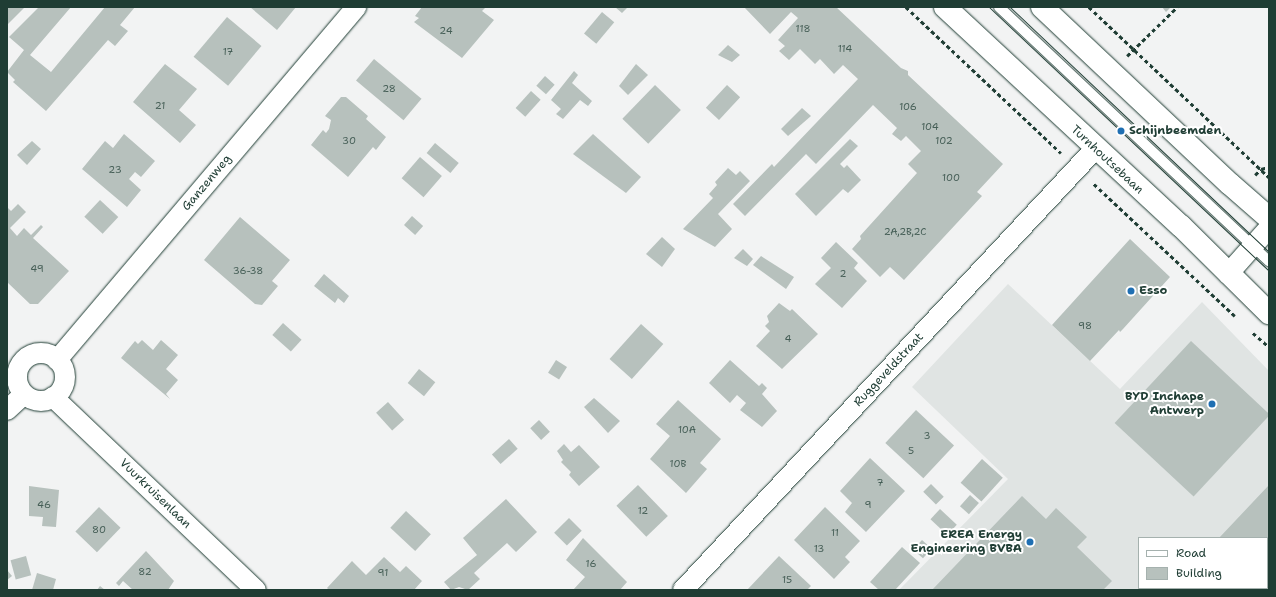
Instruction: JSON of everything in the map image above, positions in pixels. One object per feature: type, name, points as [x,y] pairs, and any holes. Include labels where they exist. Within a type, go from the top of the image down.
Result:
[{"type":"main road","name":"Turnhoutsebaan","points":[[945,7],[1096,150],[1181,226],[1269,313]]},
{"type":"main road","points":[[1042,7],[1112,71],[1230,184],[1269,218]]},
{"type":"street","name":"Ganzenweg","points":[[57,360],[356,7]]},
{"type":"street","name":"Ruggeveldstraat","points":[[683,590],[1096,150]]},
{"type":"street","points":[[1228,274],[1269,228]]},
{"type":"street","points":[[33,354],[50,355],[57,360],[62,366],[64,379],[60,391],[53,397],[38,400],[24,394],[18,380],[13,360],[33,354]]},
{"type":"street","points":[[7,410],[24,394]]},
{"type":"street","name":"Vuurkruisenlaan","points":[[53,397],[256,590]]},
{"type":"lane","points":[[999,7],[1269,261]]},
{"type":"path","points":[[1089,7],[1269,177]]},
{"type":"path","points":[[1112,71],[1177,7]]},
{"type":"path","points":[[1261,169],[1269,167]]},
{"type":"shaded area","points":[[1008,284],[1120,389],[1202,302],[1269,371],[1269,590],[899,590],[1008,479],[912,387]]},
{"type":"building","points":[[7,7],[25,7],[7,25]]},
{"type":"building","points":[[39,7],[71,7],[30,55],[51,72],[105,7],[135,7],[120,25],[128,31],[115,46],[108,40],[46,111],[13,82],[15,80],[7,72],[24,50],[9,37]]},
{"type":"building","points":[[250,7],[296,7],[277,30]]},
{"type":"building","points":[[422,7],[486,7],[482,11],[494,20],[462,58],[414,22],[419,18],[415,16]]},
{"type":"building","points":[[615,7],[628,7],[622,13]]},
{"type":"building","points":[[744,7],[836,7],[901,68],[908,71],[908,75],[1003,164],[977,192],[982,196],[904,280],[890,267],[880,277],[852,249],[861,239],[860,236],[917,173],[908,164],[921,151],[906,136],[901,141],[892,134],[897,128],[873,105],[816,164],[806,154],[745,216],[733,204],[772,164],[774,167],[858,79],[843,65],[834,74],[820,59],[815,64],[800,49],[789,60],[779,51],[785,46],[778,40],[798,18],[791,12],[770,34]]},
{"type":"building","points":[[1162,7],[1171,7],[1166,12]]},
{"type":"building","points":[[602,12],[614,22],[596,44],[584,33]]},
{"type":"building","points":[[227,17],[261,46],[228,86],[194,57]]},
{"type":"building","points":[[728,45],[740,55],[732,62],[718,55]]},
{"type":"building","points":[[374,59],[421,99],[403,120],[356,80]]},
{"type":"building","points":[[165,64],[197,89],[179,110],[196,125],[180,143],[133,102]]},
{"type":"building","points":[[636,64],[648,75],[628,95],[619,86]]},
{"type":"building","points":[[574,71],[578,75],[572,83],[592,101],[588,106],[580,100],[563,119],[556,114],[561,109],[551,100]]},
{"type":"building","points":[[545,76],[555,85],[546,94],[536,86]]},
{"type":"building","points":[[655,85],[681,110],[648,144],[622,119]]},
{"type":"building","points":[[727,85],[740,97],[719,120],[706,108]]},
{"type":"building","points":[[531,91],[541,100],[525,117],[516,108]]},
{"type":"building","points":[[341,97],[346,97],[368,116],[366,119],[386,137],[376,150],[373,147],[348,177],[311,145],[323,130],[326,133],[329,129],[331,120],[325,116]]},
{"type":"building","points":[[802,108],[811,116],[788,136],[781,129]]},
{"type":"building","points":[[124,134],[155,161],[141,177],[135,172],[129,179],[141,190],[127,207],[82,169],[105,141],[113,148]]},
{"type":"building","points":[[593,134],[641,177],[626,193],[573,154]]},
{"type":"building","points":[[850,139],[858,146],[840,164],[844,168],[847,165],[861,180],[848,193],[843,189],[816,216],[795,194]]},
{"type":"building","points":[[32,141],[41,149],[27,165],[17,155]]},
{"type":"building","points":[[435,143],[459,163],[450,173],[427,153]]},
{"type":"building","points":[[420,157],[442,176],[424,197],[402,178]]},
{"type":"building","points":[[728,168],[736,175],[740,171],[750,181],[718,214],[732,229],[715,247],[683,229],[713,198],[709,194],[717,185],[715,182]]},
{"type":"building","points":[[100,200],[118,217],[103,234],[84,217]]},
{"type":"building","points":[[18,204],[26,212],[10,228],[17,236],[24,228],[31,235],[41,225],[43,227],[33,238],[69,271],[38,304],[30,304],[7,282],[7,207],[11,211]]},
{"type":"building","points":[[412,216],[423,226],[415,235],[404,225]]},
{"type":"building","points":[[240,217],[290,260],[272,281],[278,286],[262,305],[255,304],[204,260]]},
{"type":"building","points":[[662,237],[675,249],[662,267],[646,254]]},
{"type":"building","points":[[1130,239],[1170,277],[1123,329],[1120,332],[1119,330],[1090,361],[1052,325]]},
{"type":"building","points":[[836,242],[858,263],[854,268],[867,281],[842,308],[815,284],[831,268],[821,258]]},
{"type":"building","points":[[743,249],[753,259],[747,266],[734,258]]},
{"type":"building","points":[[761,256],[794,277],[786,289],[753,265]]},
{"type":"building","points":[[324,274],[349,296],[344,303],[338,298],[335,303],[314,286]]},
{"type":"building","points":[[779,303],[790,311],[792,309],[818,334],[782,369],[756,346],[770,331],[765,326],[769,322],[767,316]]},
{"type":"building","points":[[283,323],[302,340],[291,352],[272,335]]},
{"type":"building","points":[[641,324],[663,344],[632,379],[610,359]]},
{"type":"building","points":[[142,340],[153,350],[161,340],[178,355],[166,369],[178,380],[166,394],[170,399],[121,358],[135,341],[138,344]]},
{"type":"building","points":[[1191,341],[1269,414],[1269,416],[1194,497],[1115,423]]},
{"type":"building","points":[[556,360],[567,367],[559,380],[548,373]]},
{"type":"building","points":[[730,360],[759,386],[762,383],[767,388],[762,394],[777,411],[762,427],[740,410],[746,403],[737,395],[730,403],[709,383]]},
{"type":"building","points":[[419,369],[435,382],[424,396],[408,383]]},
{"type":"building","points":[[594,398],[620,421],[608,433],[584,407]]},
{"type":"building","points":[[678,400],[721,439],[700,463],[707,469],[686,493],[650,459],[670,436],[656,424]]},
{"type":"building","points":[[388,402],[404,420],[392,431],[376,413]]},
{"type":"building","points":[[916,410],[954,445],[923,478],[885,443]]},
{"type":"building","points":[[539,420],[550,432],[541,440],[530,428]]},
{"type":"building","points":[[509,439],[518,449],[501,464],[492,454]]},
{"type":"building","points":[[564,444],[571,452],[579,445],[600,467],[579,486],[569,475],[571,472],[561,462],[563,460],[557,451]]},
{"type":"building","points":[[870,458],[905,491],[866,532],[845,512],[852,503],[840,491]]},
{"type":"building","points":[[982,459],[1003,478],[981,502],[961,483]]},
{"type":"building","points":[[931,484],[944,497],[936,505],[923,492]]},
{"type":"building","points":[[638,485],[668,516],[646,537],[616,506]]},
{"type":"building","points":[[1269,485],[1269,590],[1170,590],[1268,589],[1268,537],[1220,537]]},
{"type":"building","points":[[29,486],[59,490],[56,527],[42,526],[43,517],[29,516]]},
{"type":"building","points":[[970,495],[979,503],[969,514],[960,506]]},
{"type":"building","name":"EREA Energy Engineering BVBA","points":[[1022,496],[1046,519],[1056,508],[1087,537],[1077,547],[1112,581],[1103,590],[932,590]]},
{"type":"building","points":[[506,499],[537,532],[516,552],[507,543],[474,573],[480,579],[468,590],[459,587],[451,590],[444,582],[477,555],[463,538]]},
{"type":"building","points":[[99,507],[121,528],[97,552],[75,531]]},
{"type":"building","points":[[825,507],[860,541],[845,557],[850,562],[834,579],[794,540]]},
{"type":"building","points":[[940,509],[957,525],[947,535],[930,519]]},
{"type":"building","points":[[406,511],[431,534],[415,551],[390,528]]},
{"type":"building","points":[[569,518],[582,531],[567,546],[554,533]]},
{"type":"building","points":[[583,538],[627,582],[620,590],[573,590],[585,577],[566,560]]},
{"type":"building","points":[[922,540],[932,549],[923,558],[913,550]]},
{"type":"building","points":[[902,547],[920,563],[895,590],[879,590],[870,582]]},
{"type":"building","points":[[146,551],[174,581],[168,590],[133,590],[123,581],[119,586],[116,583]]},
{"type":"building","points":[[26,556],[31,575],[16,579],[11,560]]},
{"type":"building","points":[[779,556],[811,586],[807,590],[747,590]]},
{"type":"building","points":[[384,557],[400,572],[406,566],[422,581],[414,590],[329,590],[327,588],[352,561],[366,575]]},
{"type":"building","points":[[7,570],[12,576],[7,580]]},
{"type":"building","points":[[37,573],[56,579],[53,590],[32,590]]},
{"type":"building","points":[[100,586],[105,590],[97,590]]},
{"type":"tram line","points":[[989,7],[1269,271]]},
{"type":"tram line","points":[[1010,7],[1269,252]]},
{"type":"place","name":"Schijnbeemden","points":[[1121,131]]},
{"type":"place","name":"Esso","points":[[1131,291]]},
{"type":"place","name":"BYD Inchape Antwerp","points":[[1212,404]]},
{"type":"place","name":"EREA Energy Engineering BVBA","points":[[1030,542]]}]
